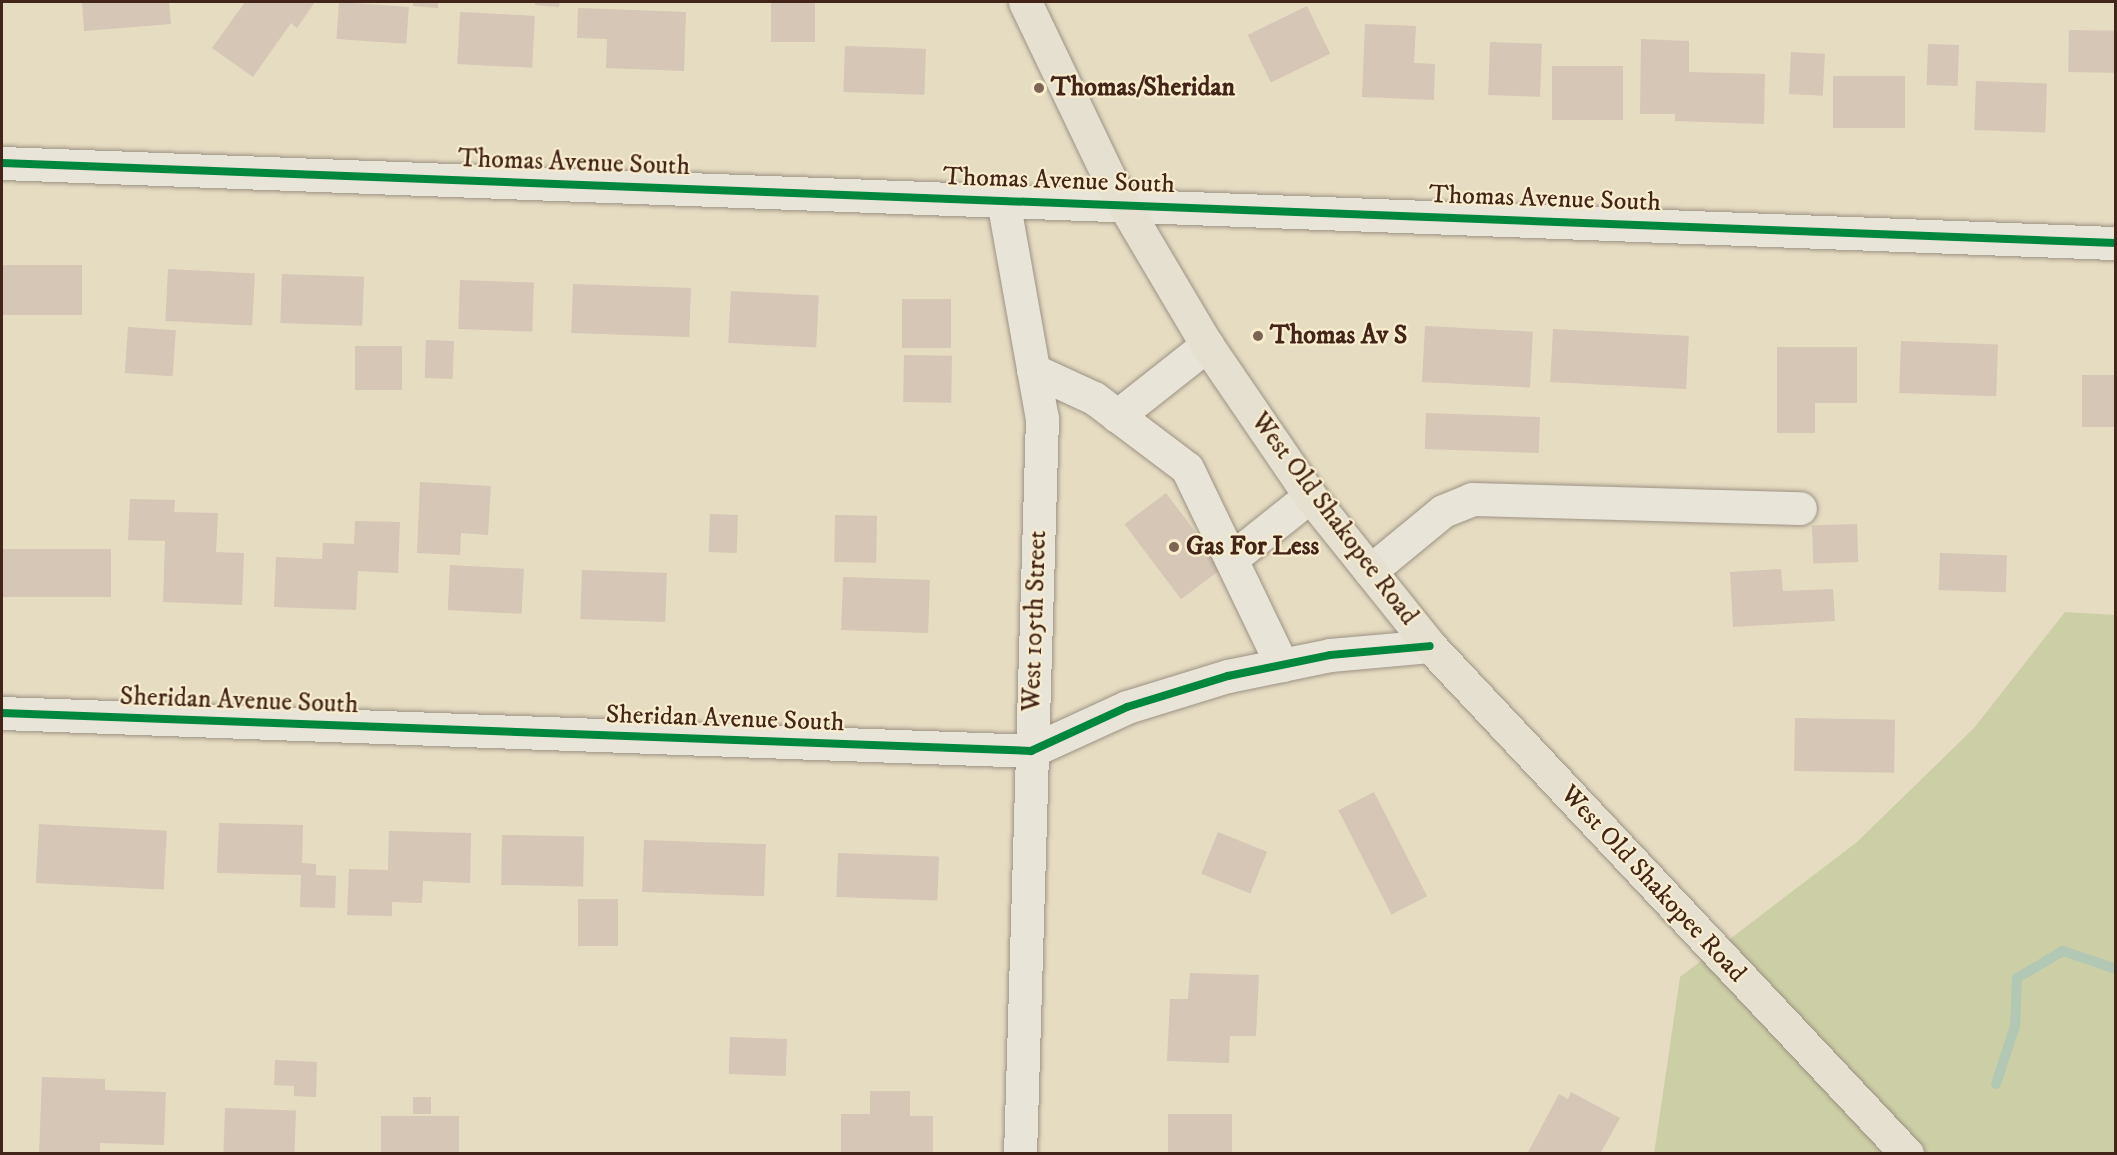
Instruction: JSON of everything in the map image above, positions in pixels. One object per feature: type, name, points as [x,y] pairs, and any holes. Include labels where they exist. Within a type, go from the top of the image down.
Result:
[{"type":"main road","name":"West Old Shakopee Road","points":[[1025,2],[1123,204],[1207,345],[1310,495],[1430,646],[1907,1154]]},
{"type":"street","name":"Thomas Avenue South","points":[[2,162],[2115,243]]},
{"type":"street","name":"West 105th Street","points":[[1003,200],[1042,418],[1020,1154]]},
{"type":"street","points":[[1117,416],[1207,345]]},
{"type":"street","points":[[1033,370],[1094,398],[1187,468],[1282,664]]},
{"type":"street","points":[[1231,559],[1310,495]]},
{"type":"street","points":[[1370,571],[1443,511],[1472,499],[1800,508]]},
{"type":"street","name":"Sheridan Avenue South","points":[[2,713],[1031,751],[1127,707],[1282,664],[1330,655],[1430,646]]},
{"type":"green space","points":[[2065,612],[2115,615],[2115,1153],[1654,1154],[1680,977],[1857,842],[1974,728]]},
{"type":"building","points":[[82,2],[169,2],[171,24],[84,31]]},
{"type":"building","points":[[245,2],[315,2],[297,28],[291,23],[253,77],[212,48]]},
{"type":"building","points":[[339,2],[409,7],[406,44],[336,39]]},
{"type":"building","points":[[413,2],[438,2],[438,8],[413,6]]},
{"type":"building","points":[[535,2],[560,2],[559,7],[535,5]]},
{"type":"building","points":[[771,2],[815,2],[815,42],[771,42]]},
{"type":"building","points":[[1307,6],[1330,54],[1271,83],[1248,35]]},
{"type":"building","points":[[578,8],[686,12],[684,71],[606,68],[607,39],[577,38]]},
{"type":"building","points":[[460,12],[535,16],[532,68],[457,64]]},
{"type":"building","points":[[1365,24],[1416,26],[1414,63],[1435,64],[1434,100],[1362,97]]},
{"type":"building","points":[[2069,30],[2116,31],[2115,73],[2068,72]]},
{"type":"building","points":[[1641,39],[1689,41],[1689,72],[1765,74],[1764,124],[1675,121],[1675,114],[1640,114]]},
{"type":"building","points":[[1490,42],[1542,44],[1540,97],[1488,95]]},
{"type":"building","points":[[1928,44],[1959,45],[1958,86],[1927,85]]},
{"type":"building","points":[[845,46],[926,49],[924,95],[843,92]]},
{"type":"building","points":[[1791,52],[1825,54],[1823,96],[1789,94]]},
{"type":"building","points":[[1552,66],[1623,66],[1623,120],[1552,120]]},
{"type":"building","points":[[1833,76],[1905,76],[1905,128],[1833,128]]},
{"type":"building","points":[[1976,81],[2047,83],[2045,132],[1974,130]]},
{"type":"building","points":[[2,265],[82,265],[82,315],[2,315]]},
{"type":"building","points":[[168,269],[255,274],[252,325],[165,321]]},
{"type":"building","points":[[282,274],[364,277],[362,326],[280,323]]},
{"type":"building","points":[[460,280],[534,283],[532,332],[458,329]]},
{"type":"building","points":[[573,284],[691,288],[689,337],[571,333]]},
{"type":"building","points":[[731,291],[819,296],[816,348],[728,343]]},
{"type":"building","points":[[902,299],[951,299],[951,348],[902,348]]},
{"type":"building","points":[[1425,326],[1533,332],[1530,388],[1422,382]]},
{"type":"building","points":[[128,327],[176,330],[173,376],[125,373]]},
{"type":"building","points":[[1553,329],[1689,336],[1686,389],[1550,382]]},
{"type":"building","points":[[426,340],[454,341],[453,379],[425,378]]},
{"type":"building","points":[[1901,341],[1998,344],[1996,396],[1899,393]]},
{"type":"building","points":[[355,346],[402,346],[402,390],[355,390]]},
{"type":"building","points":[[1777,347],[1857,347],[1857,403],[1815,403],[1815,433],[1777,433]]},
{"type":"building","points":[[904,355],[952,356],[951,403],[903,402]]},
{"type":"building","points":[[2082,375],[2116,375],[2116,427],[2082,427]]},
{"type":"building","points":[[1426,413],[1540,417],[1539,453],[1425,449]]},
{"type":"building","points":[[420,482],[491,486],[488,535],[461,533],[460,555],[417,553]]},
{"type":"building","name":"Gas For Less","points":[[1166,493],[1223,568],[1181,599],[1124,524]]},
{"type":"building","points":[[130,499],[175,500],[174,512],[218,513],[216,552],[244,553],[242,605],[163,602],[165,541],[128,540]]},
{"type":"building","points":[[710,514],[738,515],[737,553],[709,552]]},
{"type":"building","points":[[835,515],[877,516],[876,563],[834,562]]},
{"type":"building","points":[[355,521],[400,522],[398,573],[358,571],[356,610],[274,607],[276,557],[322,559],[323,543],[354,544]]},
{"type":"building","points":[[1857,524],[1858,562],[1813,564],[1812,526]]},
{"type":"building","points":[[2,549],[111,549],[111,597],[2,597]]},
{"type":"building","points":[[1940,553],[2007,555],[2006,592],[1939,590]]},
{"type":"building","points":[[450,565],[524,569],[522,614],[448,610]]},
{"type":"building","points":[[1781,569],[1783,591],[1833,589],[1835,621],[1733,627],[1730,572]]},
{"type":"building","points":[[582,570],[667,573],[665,622],[580,619]]},
{"type":"building","points":[[843,577],[930,580],[928,633],[841,630]]},
{"type":"building","points":[[1795,718],[1895,720],[1894,773],[1794,771]]},
{"type":"building","points":[[1374,792],[1427,896],[1391,914],[1338,810]]},
{"type":"building","points":[[219,823],[303,825],[302,863],[316,864],[316,875],[336,876],[335,908],[300,907],[301,875],[217,873]]},
{"type":"building","points":[[39,824],[167,831],[164,890],[36,883]]},
{"type":"building","points":[[389,831],[471,833],[470,883],[423,881],[422,903],[392,902],[392,916],[347,915],[349,869],[388,870]]},
{"type":"building","points":[[1218,832],[1267,852],[1250,894],[1201,874]]},
{"type":"building","points":[[502,835],[584,836],[583,886],[501,885]]},
{"type":"building","points":[[644,840],[766,844],[764,896],[642,892]]},
{"type":"building","points":[[838,853],[939,857],[937,900],[836,897]]},
{"type":"building","points":[[578,899],[618,899],[618,946],[578,946]]},
{"type":"building","points":[[1190,973],[1259,975],[1256,1036],[1230,1036],[1229,1063],[1167,1061],[1170,999],[1188,999]]},
{"type":"building","points":[[730,1037],[787,1039],[786,1076],[729,1074]]},
{"type":"building","points":[[275,1060],[317,1062],[316,1097],[294,1096],[294,1086],[274,1085]]},
{"type":"building","points":[[42,1077],[105,1079],[105,1090],[166,1092],[164,1145],[100,1143],[100,1154],[39,1154]]},
{"type":"building","points":[[870,1091],[910,1091],[910,1116],[933,1116],[933,1154],[841,1154],[841,1114],[870,1114]]},
{"type":"building","points":[[1571,1092],[1620,1118],[1600,1154],[1527,1154],[1559,1094],[1568,1099]]},
{"type":"building","points":[[413,1097],[431,1097],[431,1114],[413,1114]]},
{"type":"building","points":[[225,1108],[296,1110],[294,1154],[223,1154]]},
{"type":"building","points":[[1168,1114],[1232,1114],[1232,1154],[1168,1154]]},
{"type":"building","points":[[381,1116],[459,1116],[459,1154],[381,1154]]},
{"type":"waterway","points":[[1996,1084],[2015,1026],[2017,978],[2063,951],[2116,969]]},
{"type":"cycle path","points":[[2,163],[2116,243]]},
{"type":"cycle path","points":[[2,713],[1031,751],[1127,707],[1228,676],[1330,655],[1430,646]]},
{"type":"place","name":"Thomas/Sheridan","points":[[1039,88]]},
{"type":"place","name":"Thomas Av S","points":[[1258,336]]},
{"type":"place","name":"Gas For Less","points":[[1174,547]]}]
